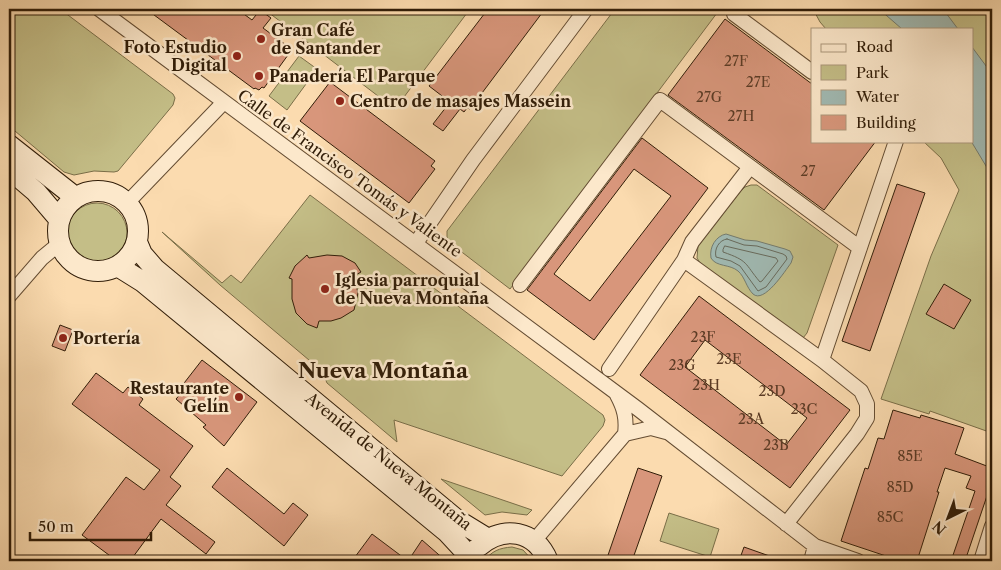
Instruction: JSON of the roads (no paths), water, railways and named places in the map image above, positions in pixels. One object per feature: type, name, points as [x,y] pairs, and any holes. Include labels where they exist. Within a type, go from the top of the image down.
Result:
[{"type":"main road","points":[[9,145],[75,197]]},
{"type":"main road","points":[[9,169],[36,192],[59,219]]},
{"type":"main road","points":[[94,191],[108,192],[128,202],[138,223],[137,242],[130,256],[119,266],[97,272],[85,270],[76,266],[65,256],[59,244],[59,219],[65,207],[75,197],[94,191]]},
{"type":"main road","name":"Avenida de Nueva Montaña","points":[[137,242],[142,254],[155,270],[457,520],[488,539]]},
{"type":"main road","name":"Avenida de Nueva Montaña","points":[[119,266],[142,282],[447,532],[471,560]]},
{"type":"main road","points":[[471,560],[478,547],[488,539],[504,533],[519,534],[534,541],[544,551],[548,561]]},
{"type":"street","points":[[416,243],[473,160],[586,9]]},
{"type":"street","name":"Calle de Francisco Tomás y Valiente","points":[[107,11],[224,102],[416,243],[670,434],[815,546],[858,561]]},
{"type":"street","points":[[734,14],[811,71]]},
{"type":"street","points":[[520,286],[660,100],[860,248]]},
{"type":"street","points":[[128,202],[224,102]]},
{"type":"street","points":[[822,360],[896,142]]},
{"type":"street","points":[[609,369],[684,260],[692,242],[750,167]]},
{"type":"street","points":[[9,296],[42,258],[59,244]]},
{"type":"street","points":[[684,260],[822,360],[861,391],[868,404],[867,418],[857,434],[786,524]]},
{"type":"street","points":[[534,541],[625,434],[625,411],[618,395]]},
{"type":"street","name":"Calle de Francisco Tomás y Valiente","points":[[625,434],[651,428],[670,434]]},
{"type":"street","points":[[981,561],[992,526]]},
{"type":"street","points":[[811,561],[815,546]]},
{"type":"water","points":[[879,9],[943,9],[957,28],[901,28]]},
{"type":"water","points":[[974,50],[992,74],[992,176],[972,142],[974,142]]},
{"type":"water","points":[[726,234],[790,251],[793,257],[791,263],[768,291],[758,296],[753,294],[738,271],[716,263],[711,258],[711,250],[714,243],[719,237]]},
{"type":"place","name":"Gran Café de Santander","points":[[261,39]]},
{"type":"place","name":"Foto Estudio Digital","points":[[237,56]]},
{"type":"place","name":"Panadería El Parque","points":[[259,76]]},
{"type":"place","name":"Centro de masajes Massein","points":[[340,101]]},
{"type":"place","name":"Iglesia parroquial de Nueva Montaña","points":[[325,289]]},
{"type":"place","name":"Portería","points":[[63,338]]},
{"type":"place","name":"Restaurante Gelín","points":[[239,397]]},
{"type":"district","name":"Nueva Montaña","points":[[383,370]]}]
